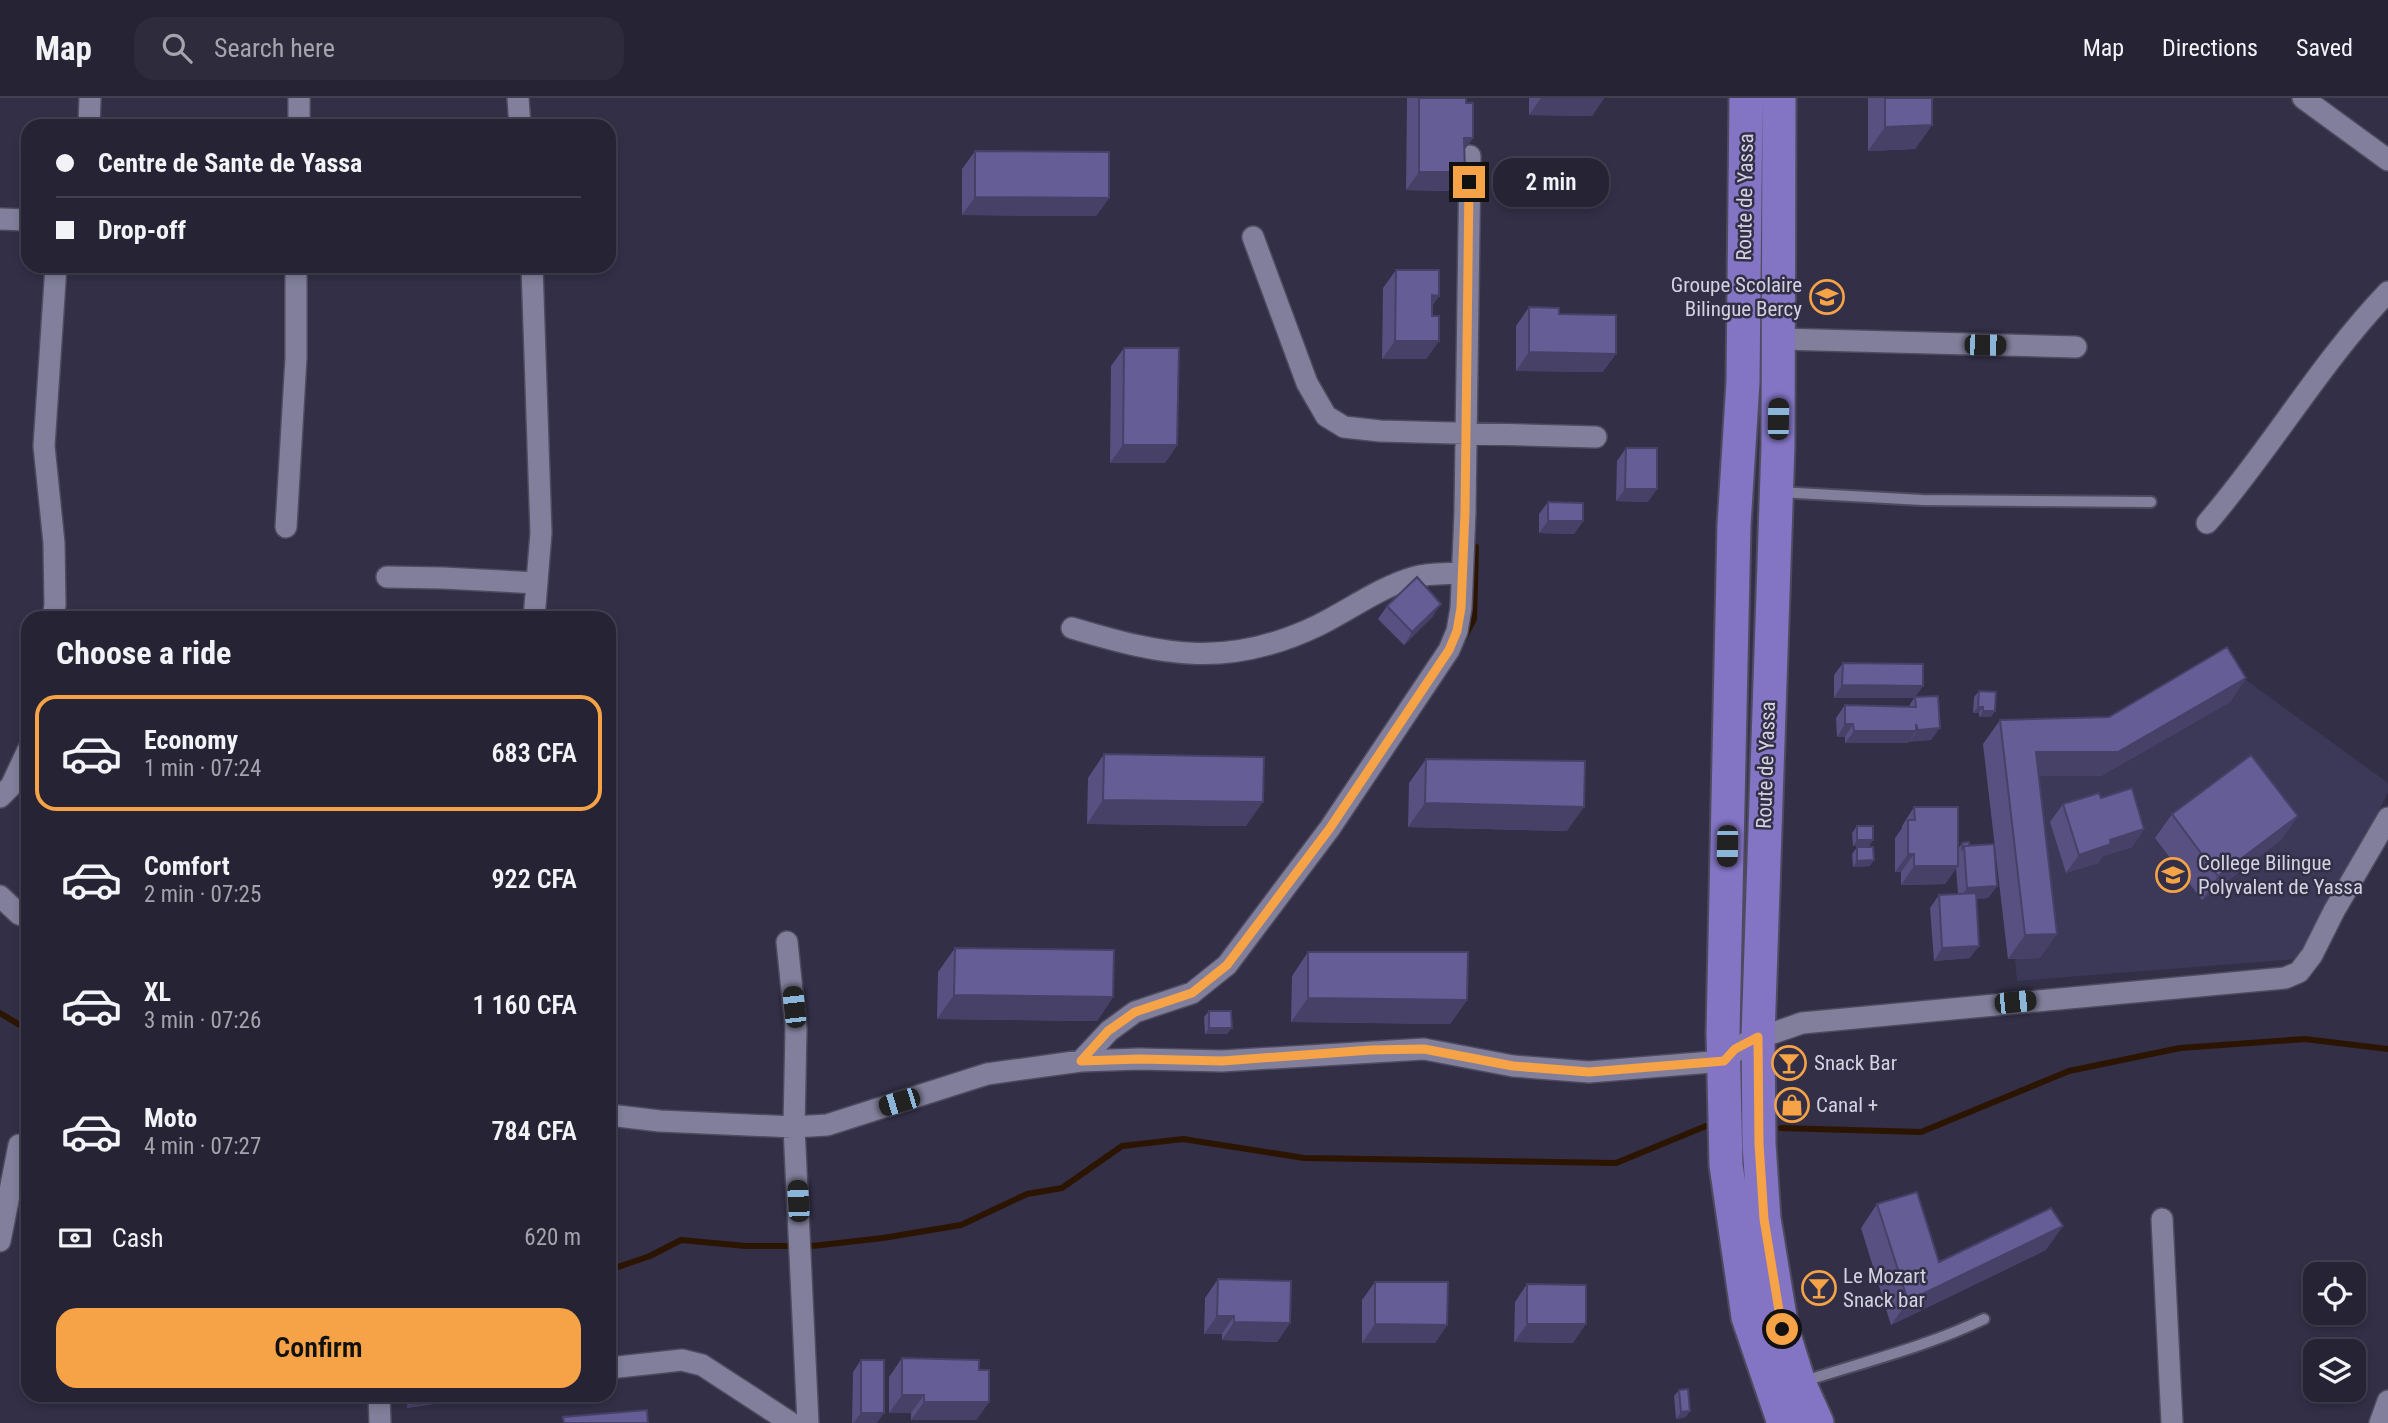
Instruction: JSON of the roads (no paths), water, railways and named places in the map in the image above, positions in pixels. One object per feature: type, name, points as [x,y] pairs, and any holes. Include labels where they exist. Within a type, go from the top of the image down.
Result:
[{"type":"main road","name":"Route de Yassa","points":[[1746,98],[1744,382],[1734,525],[1724,1061],[1726,1165],[1748,1317],[1784,1423]]},
{"type":"main road","name":"Route de Yassa","points":[[1780,98],[1780,339],[1758,1037],[1759,1144],[1764,1219],[1782,1329],[1799,1383],[1817,1423]]},
{"type":"main road","points":[[1740,441],[1777,445]]},
{"type":"street","points":[[89,119],[90,98]]},
{"type":"street","points":[[299,98],[299,119]]},
{"type":"street","points":[[518,98],[520,119]]},
{"type":"street","points":[[2304,98],[2388,160]]},
{"type":"street","points":[[1081,1061],[1108,1031],[1135,1012],[1192,993],[1227,965],[1330,828],[1449,650],[1457,631],[1461,608],[1469,156]]},
{"type":"street","points":[[0,219],[21,220]]},
{"type":"street","points":[[1253,237],[1307,383],[1326,416],[1344,427],[1465,435],[1596,437]]},
{"type":"street","points":[[54,611],[54,543],[44,446],[56,273]]},
{"type":"street","points":[[286,527],[296,358],[296,273]]},
{"type":"street","points":[[532,273],[541,533],[535,611]]},
{"type":"street","points":[[2207,523],[2250,470],[2331,359],[2388,292]]},
{"type":"street","points":[[1780,339],[2076,347]]},
{"type":"street","points":[[1072,628],[1136,647],[1223,654],[1262,647],[1319,625],[1384,589],[1417,576],[1462,573]]},
{"type":"street","points":[[387,577],[537,583]]},
{"type":"street","points":[[0,797],[11,786],[21,765]]},
{"type":"street","points":[[616,1116],[660,1121],[794,1127],[827,1125],[987,1074],[1081,1061],[1222,1061],[1371,1050],[1424,1049],[1513,1066],[1589,1072],[1724,1061],[1735,1049],[1758,1037],[1802,1023],[2285,978],[2299,972],[2312,955],[2334,911],[2388,818]]},
{"type":"street","points":[[0,896],[21,915]]},
{"type":"street","points":[[787,942],[796,1029],[794,1127],[808,1423]]},
{"type":"street","points":[[0,1241],[19,1145]]},
{"type":"street","points":[[2162,1219],[2172,1423]]},
{"type":"street","points":[[616,1367],[682,1360],[702,1365],[791,1423]]},
{"type":"street","points":[[2380,1423],[2388,1401]]},
{"type":"street","points":[[379,1402],[380,1423]]},
{"type":"lane","points":[[1775,492],[1922,500],[2151,502]]},
{"type":"lane","points":[[1799,1383],[1933,1342],[1984,1319]]},
{"type":"waterway","points":[[1463,640],[1474,619],[1476,547]]},
{"type":"waterway","points":[[0,1013],[21,1026]]},
{"type":"waterway","points":[[1781,1128],[1921,1132],[2069,1071],[2180,1048],[2305,1039],[2388,1049]]},
{"type":"waterway","points":[[616,1268],[650,1256],[681,1240],[746,1246],[812,1246],[961,1225],[1027,1194],[1062,1188],[1122,1146],[1183,1139],[1304,1158],[1616,1163],[1706,1126]]},
{"type":"place","name":"Groupe Scolaire Bilingue Bercy","points":[[1827,297]]},
{"type":"place","name":"College Bilingue Polyvalent de Yassa","points":[[2173,875]]},
{"type":"place","name":"Snack Bar","points":[[1789,1063]]},
{"type":"place","name":"Canal +","points":[[1792,1105]]},
{"type":"place","name":"Le Mozart Snack bar","points":[[1819,1288]]}]
